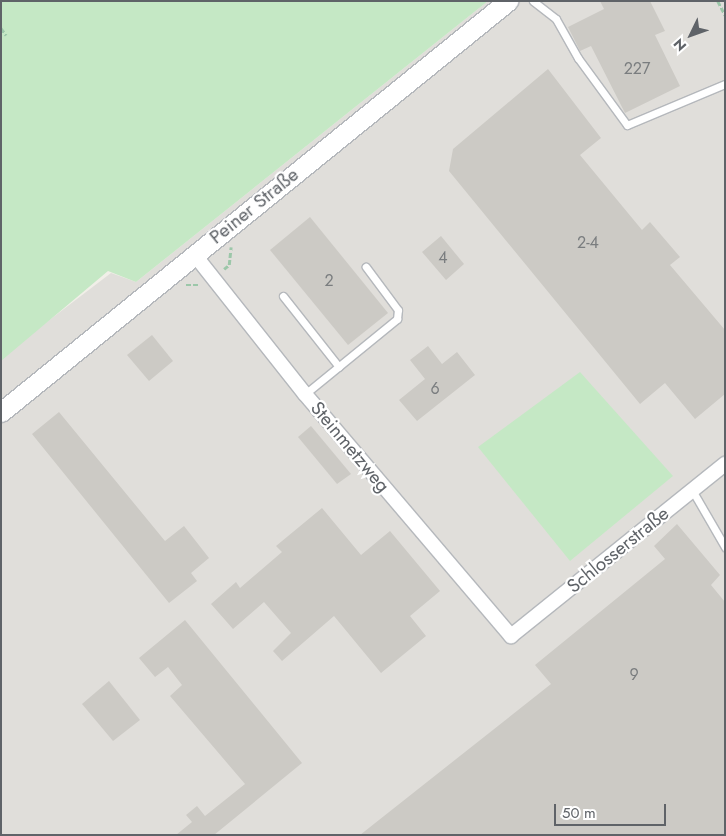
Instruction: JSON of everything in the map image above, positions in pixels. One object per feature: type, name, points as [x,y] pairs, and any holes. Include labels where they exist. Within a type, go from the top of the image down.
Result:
[{"type":"main road","name":"Peiner Straße","points":[[1,412],[508,1]]},
{"type":"street","name":"Steinmetzweg","points":[[194,254],[306,394],[511,636]]},
{"type":"street","name":"Schlosserstraße","points":[[511,636],[725,464]]},
{"type":"lane","points":[[534,1],[556,19],[578,58],[627,124],[725,84]]},
{"type":"lane","points":[[306,394],[397,319],[398,310],[366,267]]},
{"type":"lane","points":[[283,296],[339,367]]},
{"type":"lane","points":[[692,490],[725,546]]},
{"type":"path","points":[[718,1],[725,15]]},
{"type":"path","points":[[1,28],[6,35]]},
{"type":"shaded area","points":[[488,1],[725,1],[725,835],[1,835],[1,357],[111,273],[136,282]]},
{"type":"green space","points":[[1,1],[488,1],[136,282],[108,271],[1,361]]},
{"type":"green space","points":[[580,372],[673,476],[570,561],[478,447]]},
{"type":"building","points":[[600,1],[650,1],[665,31],[655,35],[680,86],[625,113],[591,46],[580,51],[568,27],[604,9]]},
{"type":"building","points":[[548,69],[601,138],[580,155],[642,230],[650,222],[680,257],[670,265],[725,330],[725,394],[695,419],[665,383],[640,404],[449,171],[453,149]]},
{"type":"building","points":[[310,217],[388,313],[348,345],[270,250]]},
{"type":"building","points":[[441,236],[464,264],[446,280],[422,252]]},
{"type":"building","points":[[152,335],[173,361],[149,381],[127,355]]},
{"type":"building","points":[[428,346],[442,364],[457,352],[475,375],[417,421],[399,400],[425,379],[410,360]]},
{"type":"building","points":[[59,412],[165,541],[184,526],[209,558],[191,573],[197,581],[169,603],[32,434]]},
{"type":"building","points":[[311,426],[351,474],[337,484],[298,437]]},
{"type":"building","points":[[322,508],[361,555],[390,531],[440,591],[410,616],[426,636],[381,673],[334,616],[282,661],[273,651],[291,633],[264,602],[233,629],[211,604],[236,582],[240,588],[282,552],[276,546]]},
{"type":"building","points":[[677,524],[720,575],[711,585],[725,602],[725,835],[360,835],[551,684],[535,665],[665,559],[654,546]]},
{"type":"building","points":[[185,620],[302,763],[214,835],[176,835],[192,822],[186,815],[197,806],[205,816],[245,784],[170,696],[182,685],[168,667],[155,677],[139,658]]},
{"type":"building","points":[[109,681],[140,720],[113,741],[82,704]]}]
